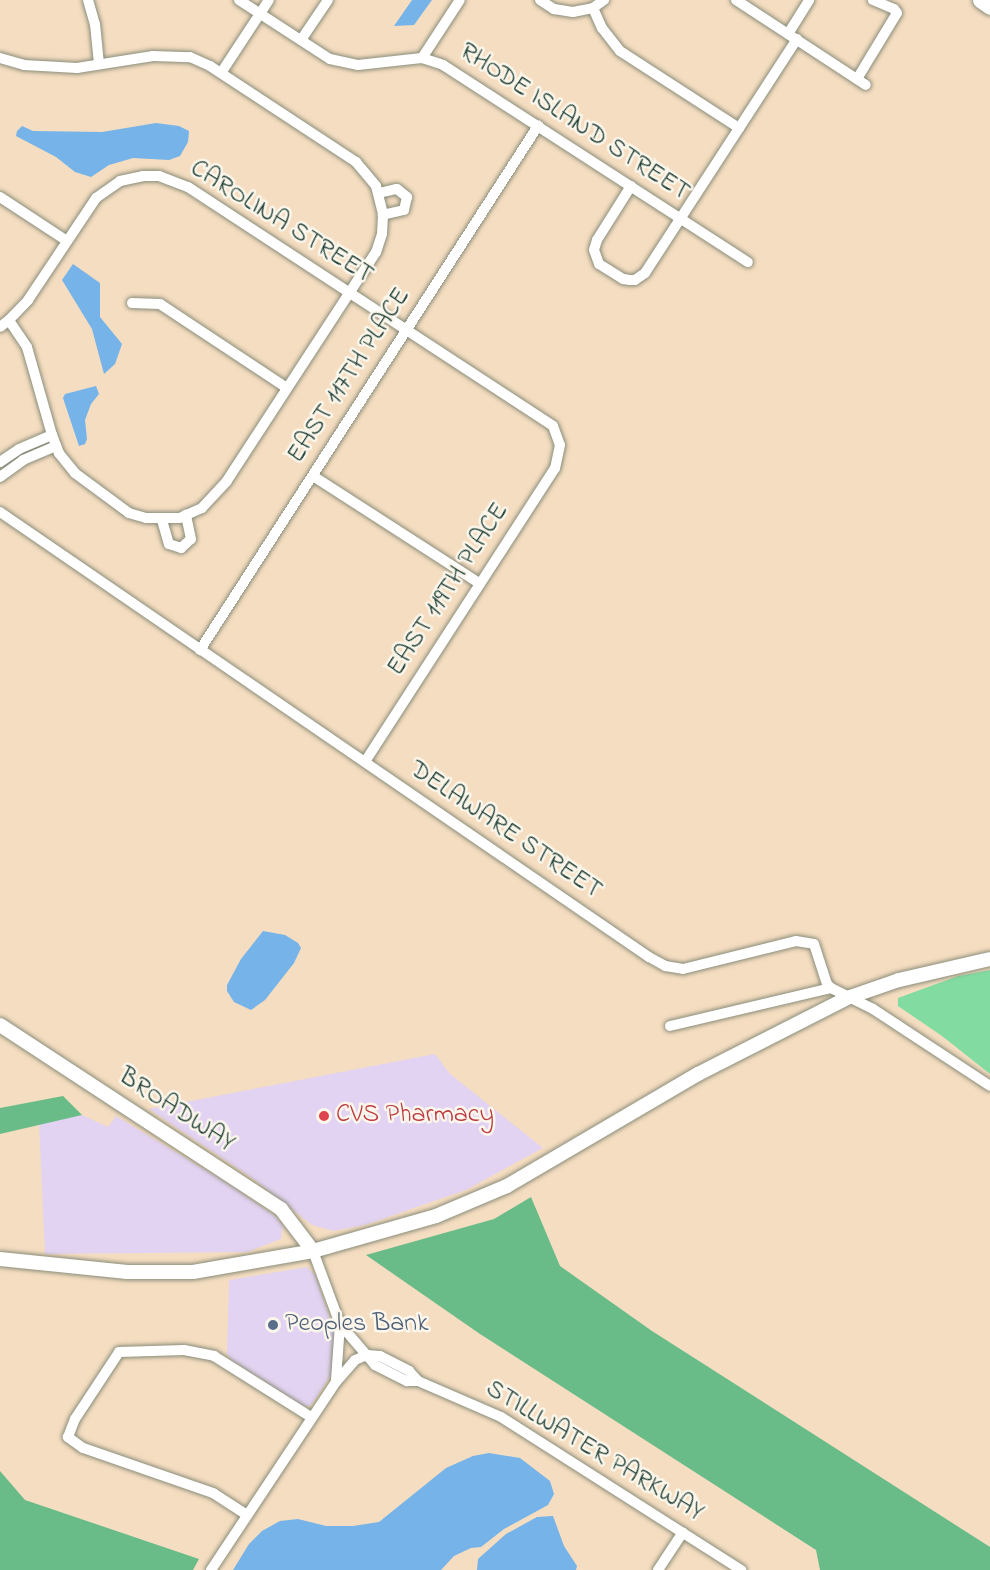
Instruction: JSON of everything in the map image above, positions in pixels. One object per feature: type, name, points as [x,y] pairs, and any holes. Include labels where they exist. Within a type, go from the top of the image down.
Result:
[{"type":"highway","points":[[980,0],[990,7]]},
{"type":"main road","points":[[0,1259],[109,1271],[171,1273],[245,1265],[313,1251],[436,1216],[507,1186],[698,1074],[847,998],[899,980],[990,958]]},
{"type":"main road","name":"BROADWAY","points":[[0,1025],[281,1209],[313,1251]]},
{"type":"street","points":[[88,0],[95,24],[99,64]]},
{"type":"street","name":"RHODE ISLAND STREET","points":[[239,0],[330,58],[347,64],[422,58],[443,65],[748,262]]},
{"type":"street","points":[[221,73],[269,0]]},
{"type":"street","points":[[301,40],[328,0]]},
{"type":"street","points":[[422,58],[460,0]]},
{"type":"street","points":[[540,0],[564,11],[593,8],[604,0]]},
{"type":"street","points":[[736,0],[861,82],[897,14],[894,9],[873,0]]},
{"type":"street","points":[[631,186],[597,240],[594,250],[599,264],[623,279],[635,280],[645,273],[739,128],[792,37],[809,0]]},
{"type":"street","points":[[593,8],[602,28],[620,51],[739,128]]},
{"type":"street","points":[[0,58],[44,68],[77,68],[177,54],[199,60],[356,162],[367,173],[379,193],[383,215],[399,213],[407,205],[407,197],[397,189],[379,193]]},
{"type":"street","name":"EAST 117TH PLACE","points":[[200,650],[538,126]]},
{"type":"street","name":"CAROLINA STREET","points":[[4,324],[28,300],[89,206],[104,191],[128,179],[151,176],[172,179],[547,420],[559,439]]},
{"type":"street","points":[[0,197],[67,241]]},
{"type":"street","name":"EAST 117TH PLACE","points":[[186,515],[202,508],[219,492],[376,252],[382,234],[383,215]]},
{"type":"street","points":[[132,303],[160,304],[287,388]]},
{"type":"street","points":[[4,324],[31,356],[54,441],[75,473],[100,494],[137,516],[162,520],[186,515],[190,539],[181,548],[169,544],[162,520]]},
{"type":"street","name":"EAST 119TH PLACE","points":[[365,762],[555,468],[560,451],[559,439]]},
{"type":"street","points":[[0,462],[19,450],[54,441]]},
{"type":"street","points":[[0,477],[22,460],[54,441]]},
{"type":"street","points":[[313,476],[479,583]]},
{"type":"street","name":"DELAWARE STREET","points":[[0,512],[665,966],[683,969],[796,941],[814,944],[827,984],[831,988]]},
{"type":"street","points":[[670,1026],[831,988],[873,1009],[990,1086]]},
{"type":"street","points":[[211,1570],[336,1382],[355,1360],[367,1355],[340,1324],[313,1251]]},
{"type":"street","points":[[336,1382],[340,1324]]},
{"type":"street","points":[[247,1515],[213,1493],[83,1448],[68,1437],[75,1419],[119,1352],[184,1350],[214,1356],[311,1418]]},
{"type":"street","name":"STILLWATER PARKWAY","points":[[367,1355],[380,1356],[410,1371],[418,1382],[501,1417],[741,1570]]},
{"type":"street","points":[[658,1570],[683,1532]]},
{"type":"shaded area","points":[[435,1054],[450,1074],[543,1148],[466,1190],[365,1225],[333,1231],[312,1225],[255,1180],[149,1109]]},
{"type":"shaded area","points":[[82,1115],[108,1127],[116,1116],[227,1183],[275,1216],[283,1226],[281,1239],[247,1252],[45,1254],[39,1124]]},
{"type":"shaded area","points":[[307,1267],[316,1276],[336,1338],[332,1373],[312,1404],[305,1407],[231,1360],[227,1354],[229,1280]]},
{"type":"green space","points":[[990,970],[990,1074],[942,1036],[898,1006],[898,998],[958,976]]},
{"type":"green space","points":[[63,1096],[82,1115],[0,1134],[0,1108]]},
{"type":"green space","points":[[531,1197],[560,1266],[652,1331],[990,1547],[990,1570],[820,1570],[816,1550],[480,1334],[366,1255],[494,1219]]},
{"type":"green space","points":[[0,1471],[25,1500],[199,1559],[193,1570],[0,1570]]},
{"type":"water","points":[[412,0],[432,0],[414,25],[394,26]]},
{"type":"water","points":[[156,123],[179,126],[189,131],[188,142],[180,156],[169,160],[133,158],[109,165],[91,177],[75,172],[56,157],[16,136],[22,126],[33,131],[102,132]]},
{"type":"water","points":[[73,264],[100,283],[100,317],[122,344],[115,364],[104,374],[92,329],[62,280]]},
{"type":"water","points":[[96,386],[99,394],[91,404],[85,420],[87,439],[85,444],[79,446],[63,398],[65,394]]},
{"type":"water","points":[[263,931],[285,935],[298,943],[301,948],[294,963],[265,1000],[251,1010],[234,1002],[227,991],[227,985],[241,959]]},
{"type":"water","points":[[489,1453],[520,1458],[550,1481],[554,1494],[548,1505],[504,1529],[481,1547],[471,1548],[454,1556],[441,1570],[233,1570],[249,1544],[262,1531],[280,1521],[298,1519],[326,1526],[353,1526],[379,1522],[446,1468],[473,1456]]},
{"type":"water","points":[[553,1516],[564,1546],[577,1566],[576,1570],[477,1570],[478,1559],[506,1534],[537,1517]]},
{"type":"place","name":"CVS Pharmacy","points":[[324,1116]]},
{"type":"place","name":"Peoples Bank","points":[[273,1325]]}]
